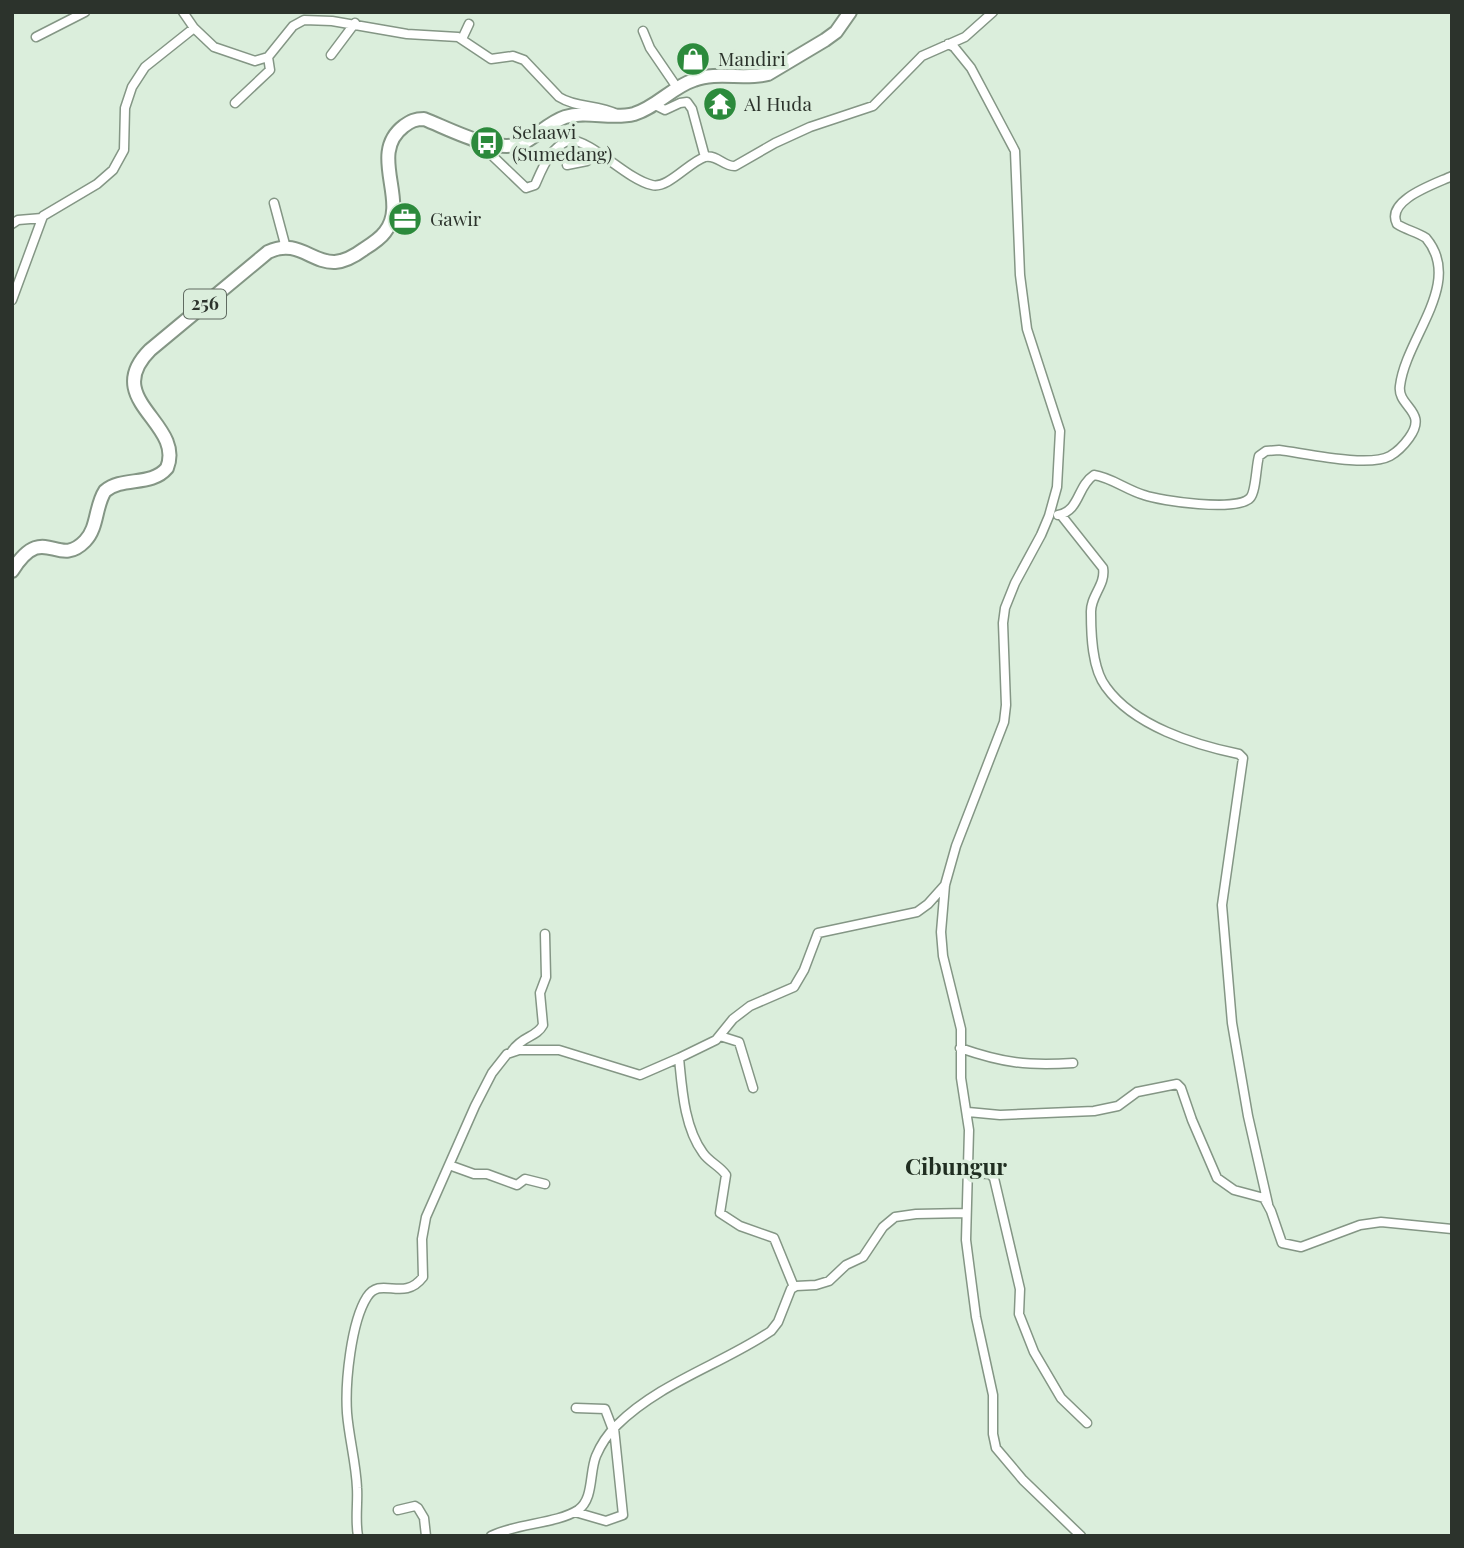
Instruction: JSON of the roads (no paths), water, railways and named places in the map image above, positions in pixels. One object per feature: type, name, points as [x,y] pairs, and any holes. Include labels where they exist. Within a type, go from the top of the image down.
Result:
[{"type":"main road","points":[[286,248],[329,261],[339,261],[361,251],[385,232],[393,209],[388,173],[389,147],[397,132],[414,120],[424,118],[474,138],[504,147],[514,146],[566,116],[622,117],[655,105],[678,89],[701,78],[758,76],[778,69],[836,32],[850,12]]},
{"type":"main road","name":"256","points":[[12,570],[25,552],[36,546],[68,551],[81,545],[90,536],[102,496],[109,487],[163,473],[169,462],[169,445],[139,403],[136,378],[140,362],[150,350],[261,257],[274,249],[286,248]]},
{"type":"street","points":[[36,37],[85,12]]},
{"type":"street","points":[[183,12],[194,28],[220,51],[255,61],[268,57],[301,17],[355,23],[407,34],[462,39],[491,59],[513,56],[524,60],[565,101],[606,109],[622,117]]},
{"type":"street","points":[[474,138],[526,188],[536,185],[546,161],[564,142],[575,140],[614,165],[655,186],[667,182],[705,157],[735,166],[810,127],[873,106],[922,56],[974,31],[993,12]]},
{"type":"street","points":[[331,55],[355,23]]},
{"type":"street","points":[[462,39],[469,24]]},
{"type":"street","points":[[12,224],[18,220],[42,218],[97,184],[113,170],[124,150],[125,108],[132,87],[145,68],[194,28]]},
{"type":"street","points":[[643,31],[650,48],[678,89]]},
{"type":"street","points":[[948,44],[954,47],[971,68],[1015,150],[1020,275],[1027,329],[1060,431],[1057,487],[1049,516],[1005,608],[1004,722],[956,846],[945,885],[941,932],[943,956],[960,1016],[961,1078],[968,1112],[969,1173],[966,1213],[970,1278],[993,1395],[995,1444],[1001,1456],[1023,1480],[1081,1536]]},
{"type":"street","points":[[235,103],[270,70],[268,57]]},
{"type":"street","points":[[655,105],[665,110],[685,101],[689,104],[705,157]]},
{"type":"street","points":[[567,165],[587,161],[593,150]]},
{"type":"street","points":[[1446,261],[1428,240],[1399,226],[1393,216],[1405,200],[1452,176]]},
{"type":"street","points":[[274,203],[286,248]]},
{"type":"street","points":[[12,300],[42,218]]},
{"type":"street","points":[[1049,516],[1061,515],[1074,506],[1087,480],[1094,475],[1147,496],[1235,505],[1246,501],[1252,495],[1259,456],[1264,452],[1279,450],[1365,461],[1390,456],[1403,445],[1415,427],[1415,418],[1400,394],[1399,387],[1408,364],[1439,313]]},
{"type":"street","points":[[1061,515],[1103,568],[1104,578],[1092,600],[1091,610],[1097,667],[1105,686],[1131,711],[1161,729],[1187,741],[1240,754],[1243,758],[1222,905],[1232,1023],[1256,1157],[1268,1204],[1282,1243],[1301,1247],[1360,1225],[1381,1222],[1452,1229]]},
{"type":"street","points":[[513,1051],[571,1052],[640,1076],[713,1043],[733,1019],[750,1006],[790,990],[797,984],[818,933],[917,912],[945,885]]},
{"type":"street","points":[[358,1536],[357,1487],[347,1410],[355,1326],[367,1297],[375,1290],[383,1287],[407,1290],[423,1277],[422,1239],[425,1217],[475,1106],[492,1073],[519,1041],[538,1032],[543,1026],[540,993],[546,977],[545,934]]},
{"type":"street","points":[[720,1036],[739,1042],[753,1088]]},
{"type":"street","points":[[960,1048],[1020,1065],[1073,1063]]},
{"type":"street","points":[[679,1058],[684,1100],[699,1145],[726,1175],[720,1213],[740,1226],[774,1238],[794,1287]]},
{"type":"street","points":[[968,1112],[1000,1115],[1094,1111],[1118,1106],[1137,1092],[1177,1084],[1181,1088],[1217,1178],[1234,1190],[1261,1196],[1268,1204]]},
{"type":"street","points":[[449,1165],[517,1185],[525,1178],[545,1184]]},
{"type":"street","points":[[969,1173],[990,1174],[994,1178],[1020,1289],[1019,1314],[1034,1352],[1061,1398],[1087,1423]]},
{"type":"street","points":[[493,1535],[575,1511],[584,1504],[596,1457],[614,1429],[625,1418],[659,1394],[771,1331],[794,1287],[829,1281],[846,1265],[863,1257],[883,1227],[895,1217],[966,1213]]},
{"type":"street","points":[[575,1511],[606,1521],[623,1515],[614,1429],[605,1409],[576,1408]]},
{"type":"street","points":[[398,1510],[415,1506],[418,1508],[424,1518],[426,1536]]},
{"type":"place","name":"Mandiri","points":[[693,59]]},
{"type":"place","name":"Al Huda","points":[[720,104]]},
{"type":"place","name":"Selaawi (Sumedang)","points":[[487,143]]},
{"type":"place","name":"Gawir","points":[[405,219]]},
{"type":"district","name":"Cibungur","points":[[956,1167]]}]
